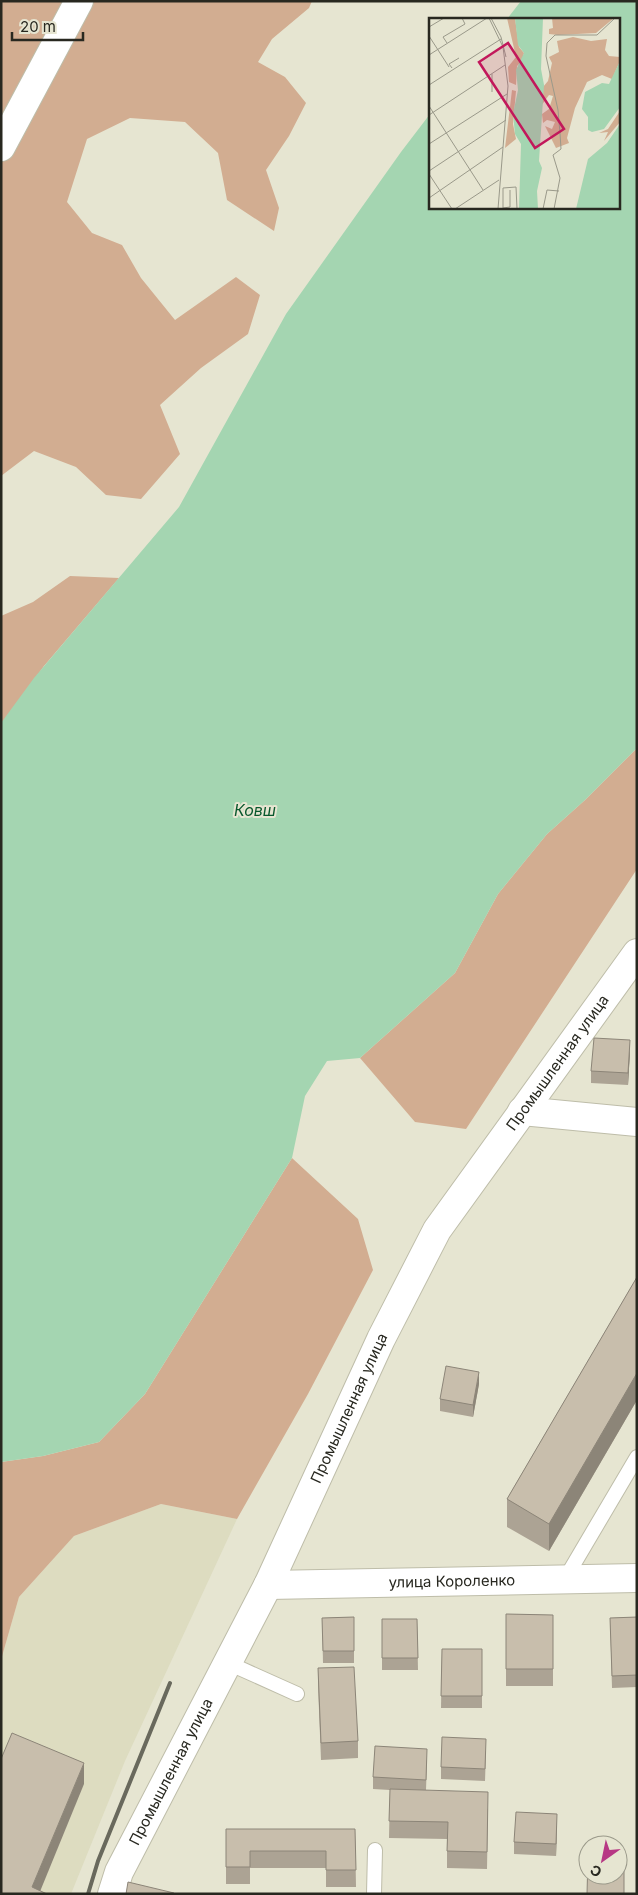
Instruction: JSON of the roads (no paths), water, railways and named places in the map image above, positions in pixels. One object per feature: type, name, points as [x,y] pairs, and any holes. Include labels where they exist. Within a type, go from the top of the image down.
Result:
[{"type":"street","points":[[1,147],[79,1]]},
{"type":"street","name":"Промышленная улица","points":[[112,1894],[118,1872],[268,1585],[377,1348],[437,1230],[637,952]]},
{"type":"street","points":[[522,1111],[637,1122]]},
{"type":"street","name":"улица Короленко","points":[[268,1585],[637,1578]]},
{"type":"lane","points":[[565,1579],[637,1457]]},
{"type":"lane","points":[[228,1663],[297,1694]]},
{"type":"lane","points":[[374,1894],[375,1850]]},
{"type":"water","name":"Ковш","points":[[521,1],[637,1],[637,748],[585,800],[547,834],[498,894],[455,973],[360,1058],[327,1061],[305,1096],[292,1158],[145,1394],[99,1442],[43,1456],[1,1462],[1,723],[34,678],[179,507],[286,314],[429,115],[429,209],[620,209],[620,18],[508,18]]},
{"type":"railway","points":[[88,1894],[98,1861],[170,1683]]}]
